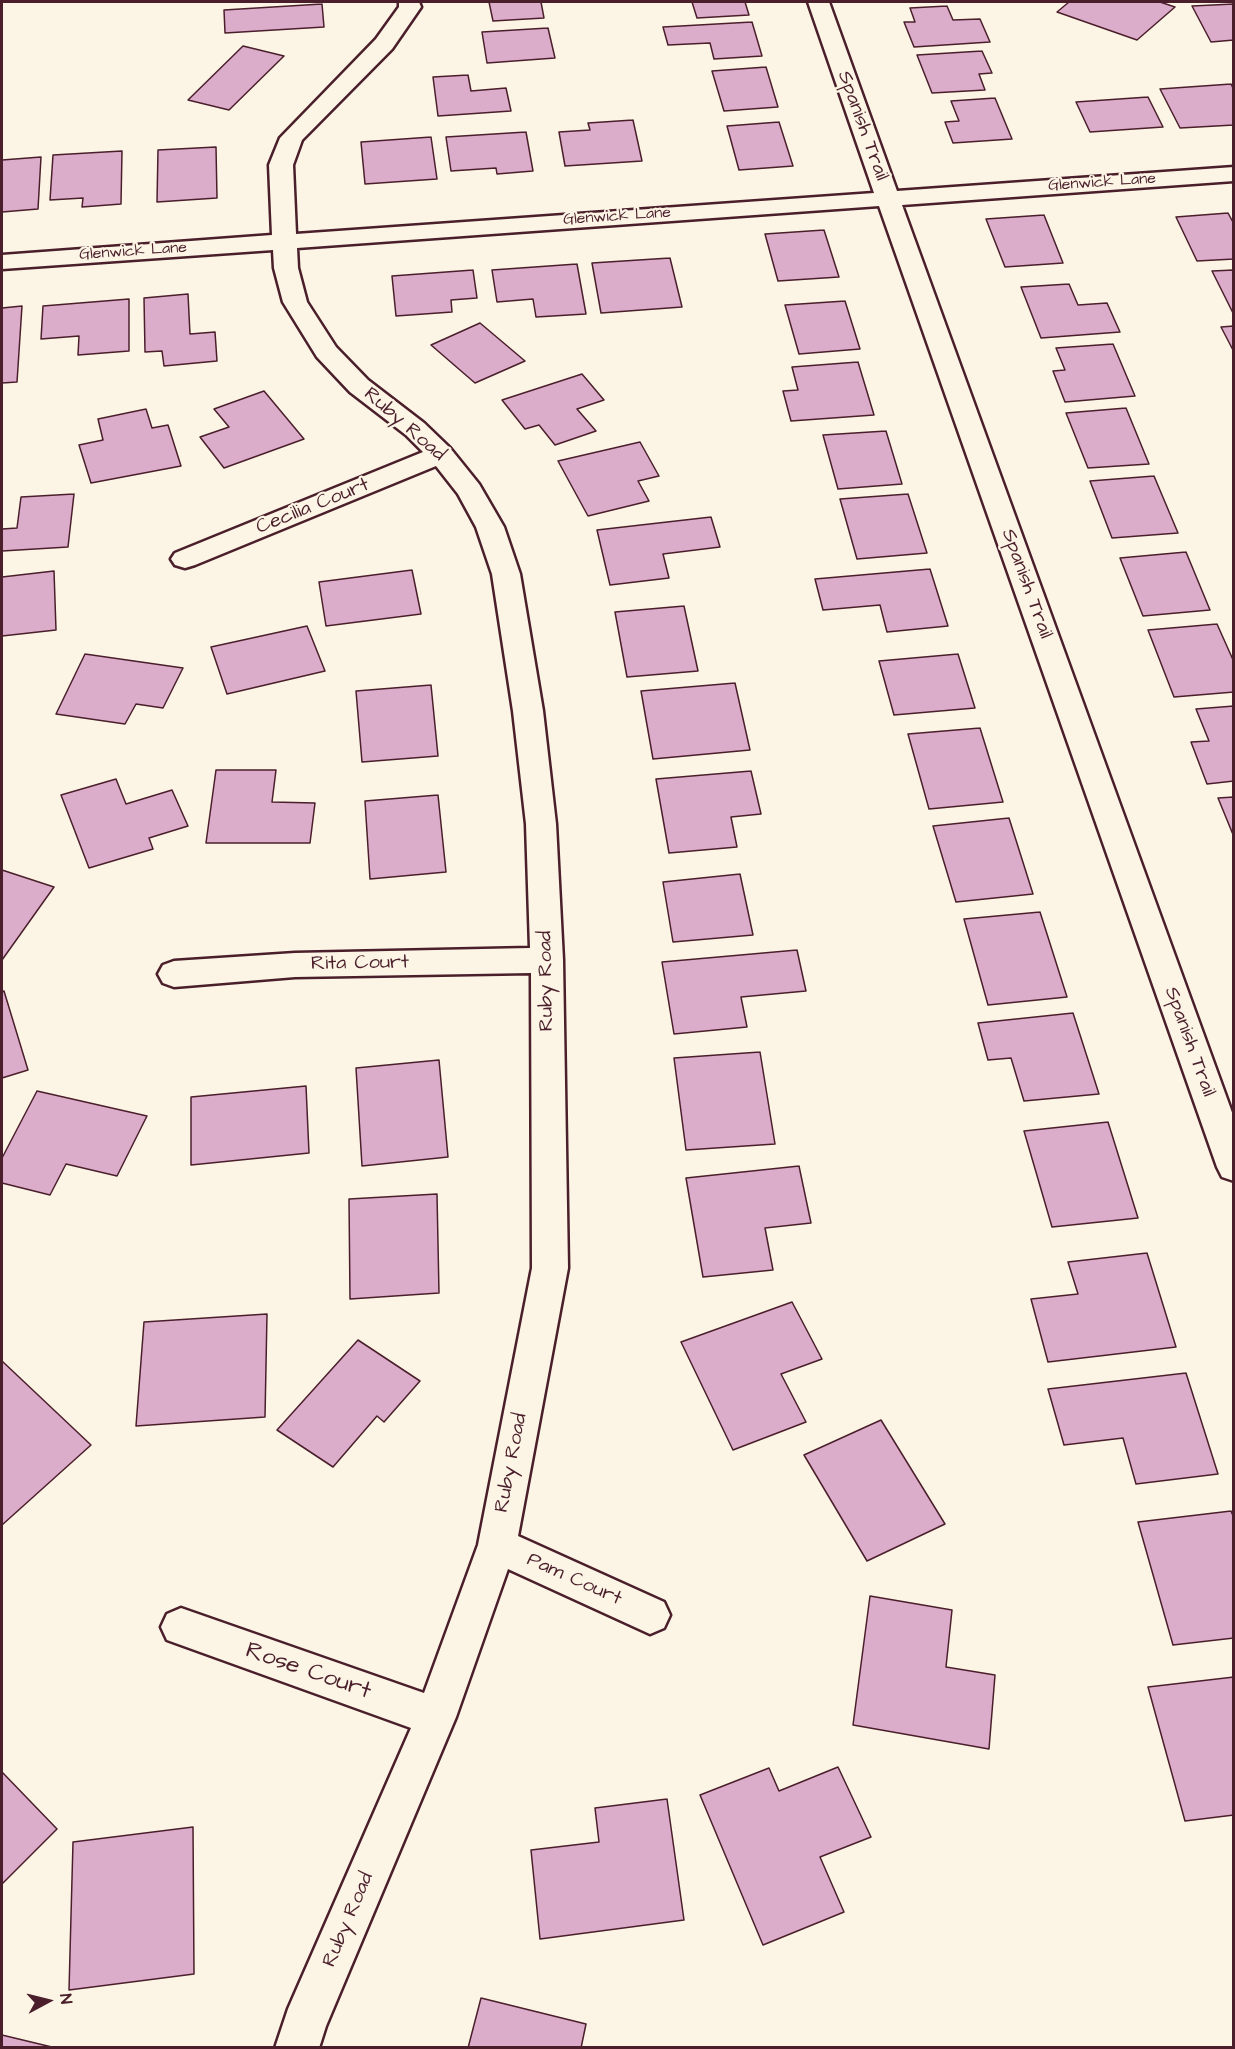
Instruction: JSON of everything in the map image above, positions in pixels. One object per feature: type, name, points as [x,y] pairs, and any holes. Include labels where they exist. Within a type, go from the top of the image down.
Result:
[{"type":"street","name":"Ruby Road","points":[[297,2048],[304,2025],[436,1716],[497,1545],[550,1268],[547,960],[541,824],[528,711],[506,574],[490,527],[468,490],[441,454],[415,429],[359,386],[326,352],[296,302],[286,268],[281,165],[291,138],[384,44],[410,7],[409,2]]},
{"type":"street","name":"Spanish Trail","points":[[818,2],[1233,1167]]},
{"type":"street","name":"Glenwick Lane","points":[[2,262],[1233,174]]},
{"type":"street","name":"Cecilia Court","points":[[184,559],[441,454]]},
{"type":"street","name":"Rita Court","points":[[174,974],[295,965],[547,960]]},
{"type":"street","name":"Pam Court","points":[[497,1545],[650,1615]]},
{"type":"street","name":"Rose Court","points":[[181,1627],[436,1716]]},
{"type":"building","points":[[489,2],[541,2],[544,18],[493,21]]},
{"type":"building","points":[[692,2],[745,2],[749,15],[697,18]]},
{"type":"building","points":[[1069,2],[1160,2],[1175,7],[1137,40],[1057,12]]},
{"type":"building","points":[[322,4],[324,27],[225,33],[224,10]]},
{"type":"building","points":[[1234,4],[1234,40],[1211,42],[1192,6]]},
{"type":"building","points":[[947,6],[953,20],[980,19],[990,42],[914,47],[904,22],[915,22],[910,8]]},
{"type":"building","points":[[752,22],[762,56],[714,59],[710,43],[668,45],[663,27]]},
{"type":"building","points":[[548,28],[555,58],[487,63],[482,32]]},
{"type":"building","points":[[243,46],[284,56],[229,110],[188,100]]},
{"type":"building","points":[[982,51],[992,73],[979,74],[985,90],[932,93],[917,55]]},
{"type":"building","points":[[766,67],[778,107],[724,111],[712,71]]},
{"type":"building","points":[[468,75],[471,91],[506,88],[511,111],[438,116],[433,77]]},
{"type":"building","points":[[1231,84],[1234,90],[1234,125],[1180,128],[1160,89]]},
{"type":"building","points":[[1148,97],[1163,127],[1090,132],[1076,102]]},
{"type":"building","points":[[995,98],[1012,139],[953,143],[945,122],[959,121],[951,101]]},
{"type":"building","points":[[633,120],[642,161],[565,166],[559,132],[590,130],[588,123]]},
{"type":"building","points":[[779,122],[793,166],[739,170],[727,126]]},
{"type":"building","points":[[526,132],[533,171],[497,174],[496,168],[451,171],[446,137]]},
{"type":"building","points":[[431,137],[437,179],[365,184],[361,142]]},
{"type":"building","points":[[216,147],[217,198],[157,202],[158,150]]},
{"type":"building","points":[[122,151],[121,204],[82,207],[83,198],[50,200],[53,155]]},
{"type":"building","points":[[41,157],[38,209],[2,212],[2,160]]},
{"type":"building","points":[[1228,213],[1234,224],[1234,259],[1197,261],[1176,217]]},
{"type":"building","points":[[1044,215],[1063,263],[1005,267],[986,219]]},
{"type":"building","points":[[824,230],[839,277],[778,281],[765,234]]},
{"type":"building","points":[[670,258],[682,307],[601,313],[592,263]]},
{"type":"building","points":[[577,264],[586,314],[536,317],[533,299],[497,302],[492,270]]},
{"type":"building","points":[[473,270],[477,298],[451,300],[452,312],[396,316],[392,276]]},
{"type":"building","points":[[1234,270],[1234,315],[1212,271]]},
{"type":"building","points":[[1069,284],[1078,305],[1107,303],[1120,332],[1041,338],[1021,287]]},
{"type":"building","points":[[188,294],[190,334],[215,332],[217,361],[164,366],[162,351],[145,352],[144,298]]},
{"type":"building","points":[[129,299],[129,351],[78,355],[79,336],[41,339],[43,306]]},
{"type":"building","points":[[845,301],[860,349],[799,354],[785,305]]},
{"type":"building","points":[[22,306],[17,382],[2,383],[2,308]]},
{"type":"building","points":[[480,323],[525,361],[475,383],[431,345]]},
{"type":"building","points":[[1234,326],[1234,352],[1221,327]]},
{"type":"building","points":[[1113,344],[1135,396],[1065,402],[1053,371],[1065,370],[1056,348]]},
{"type":"building","points":[[858,362],[874,415],[791,421],[783,391],[798,390],[792,367]]},
{"type":"building","points":[[582,374],[604,400],[577,409],[596,431],[555,445],[539,425],[525,429],[502,400]]},
{"type":"building","points":[[264,391],[304,439],[224,468],[200,437],[229,427],[214,409]]},
{"type":"building","points":[[1126,408],[1149,464],[1088,468],[1066,413]]},
{"type":"building","points":[[146,409],[152,428],[168,425],[181,466],[91,483],[79,445],[103,440],[98,419]]},
{"type":"building","points":[[886,431],[902,484],[838,489],[823,435]]},
{"type":"building","points":[[640,442],[659,476],[638,481],[649,501],[588,516],[558,461]]},
{"type":"building","points":[[1154,476],[1178,533],[1112,538],[1090,481]]},
{"type":"building","points":[[74,494],[68,547],[2,551],[2,529],[17,528],[21,497]]},
{"type":"building","points":[[908,494],[927,553],[857,559],[840,499]]},
{"type":"building","points":[[711,517],[720,547],[663,554],[669,578],[610,585],[597,530]]},
{"type":"building","points":[[1186,552],[1210,610],[1143,616],[1120,558]]},
{"type":"building","points":[[930,569],[948,626],[887,632],[880,605],[823,610],[815,579]]},
{"type":"building","points":[[412,570],[421,614],[326,626],[319,582]]},
{"type":"building","points":[[54,571],[56,630],[2,636],[2,577]]},
{"type":"building","points":[[684,606],[698,671],[627,677],[615,612]]},
{"type":"building","points":[[1217,624],[1234,662],[1234,692],[1174,697],[1148,630]]},
{"type":"building","points":[[307,626],[325,671],[227,694],[211,647]]},
{"type":"building","points":[[85,654],[183,668],[163,708],[136,704],[125,724],[56,714]]},
{"type":"building","points":[[958,654],[975,708],[894,715],[879,661]]},
{"type":"building","points":[[735,683],[750,750],[653,759],[641,691]]},
{"type":"building","points":[[431,685],[438,756],[362,762],[356,691]]},
{"type":"building","points":[[1234,706],[1234,781],[1207,784],[1191,742],[1209,741],[1196,709]]},
{"type":"building","points":[[980,728],[1003,802],[929,809],[908,734]]},
{"type":"building","points":[[216,770],[276,770],[272,802],[315,803],[310,843],[206,843]]},
{"type":"building","points":[[751,771],[761,814],[731,817],[737,847],[669,853],[656,779]]},
{"type":"building","points":[[116,779],[126,804],[172,790],[188,826],[149,838],[153,849],[89,868],[61,795]]},
{"type":"building","points":[[438,795],[446,872],[370,879],[365,801]]},
{"type":"building","points":[[1234,797],[1234,837],[1218,798]]},
{"type":"building","points":[[1009,818],[1033,894],[956,902],[933,826]]},
{"type":"building","points":[[2,870],[54,887],[2,960]]},
{"type":"building","points":[[740,874],[753,935],[673,942],[663,882]]},
{"type":"building","points":[[1040,912],[1067,997],[988,1005],[964,919]]},
{"type":"building","points":[[797,950],[806,991],[741,997],[747,1027],[674,1034],[662,962]]},
{"type":"building","points":[[4,991],[28,1070],[2,1078],[2,992]]},
{"type":"building","points":[[1073,1013],[1099,1094],[1024,1101],[1011,1058],[988,1060],[978,1023]]},
{"type":"building","points":[[760,1052],[775,1144],[686,1150],[674,1058]]},
{"type":"building","points":[[439,1060],[448,1157],[362,1166],[356,1068]]},
{"type":"building","points":[[306,1086],[309,1153],[191,1165],[191,1097]]},
{"type":"building","points":[[37,1091],[147,1116],[117,1176],[66,1164],[50,1195],[2,1183],[2,1158]]},
{"type":"building","points":[[1108,1122],[1138,1218],[1052,1227],[1024,1131]]},
{"type":"building","points":[[799,1166],[811,1223],[765,1228],[773,1270],[703,1277],[686,1178]]},
{"type":"building","points":[[437,1194],[439,1293],[350,1299],[349,1199]]},
{"type":"building","points":[[1147,1253],[1176,1347],[1048,1362],[1031,1299],[1078,1294],[1068,1262]]},
{"type":"building","points":[[792,1302],[822,1359],[781,1374],[806,1422],[733,1450],[681,1342]]},
{"type":"building","points":[[267,1314],[265,1417],[136,1426],[144,1322]]},
{"type":"building","points":[[358,1340],[420,1381],[384,1422],[377,1416],[333,1467],[277,1430]]},
{"type":"building","points":[[2,1361],[91,1445],[2,1525]]},
{"type":"building","points":[[1186,1373],[1218,1474],[1136,1484],[1123,1438],[1064,1445],[1048,1389]]},
{"type":"building","points":[[881,1420],[945,1524],[867,1561],[804,1455]]},
{"type":"building","points":[[1231,1511],[1234,1518],[1234,1638],[1173,1645],[1138,1522]]},
{"type":"building","points":[[870,1596],[952,1610],[946,1667],[995,1675],[989,1749],[853,1725]]},
{"type":"building","points":[[1234,1677],[1234,1815],[1185,1821],[1148,1687]]},
{"type":"building","points":[[838,1767],[871,1837],[820,1857],[844,1912],[763,1945],[700,1795],[769,1768],[779,1791]]},
{"type":"building","points":[[2,1772],[57,1829],[2,1884]]},
{"type":"building","points":[[667,1799],[684,1920],[540,1939],[531,1850],[599,1842],[595,1808]]},
{"type":"building","points":[[193,1827],[194,1974],[69,1990],[73,1842]]},
{"type":"building","points":[[481,1998],[586,2024],[581,2048],[468,2048]]},
{"type":"building","points":[[2,2035],[56,2048],[2,2048]]}]
